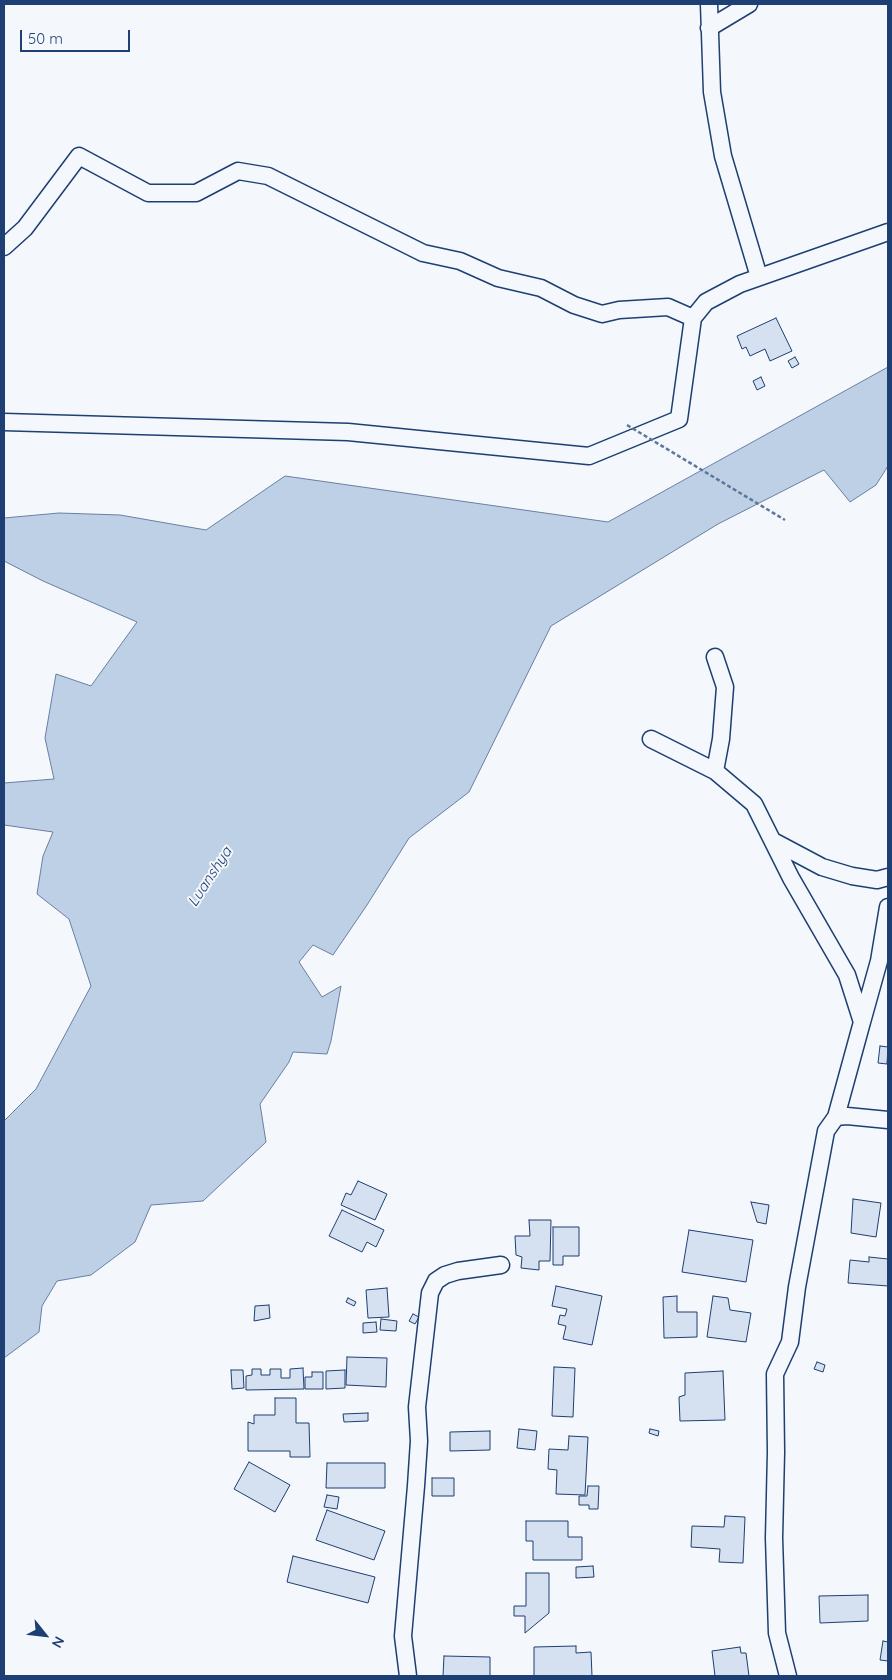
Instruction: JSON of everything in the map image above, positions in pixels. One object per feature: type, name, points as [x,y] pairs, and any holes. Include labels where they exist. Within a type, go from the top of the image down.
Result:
[{"type":"street","points":[[709,4],[712,92],[723,156],[759,277]]},
{"type":"street","points":[[709,28],[749,4]]},
{"type":"street","points":[[4,247],[25,228],[79,156],[148,192],[196,193],[238,171],[268,176],[423,253],[460,261],[498,278],[541,288],[574,305],[602,314],[619,310],[668,307],[693,318]]},
{"type":"street","points":[[4,422],[348,432],[589,456],[679,419],[693,318],[706,302],[740,284],[888,232]]},
{"type":"street","points":[[715,657],[725,687],[721,739],[715,771]]},
{"type":"street","points":[[650,739],[715,771],[754,804],[791,878],[847,974],[862,1022]]},
{"type":"street","points":[[773,841],[822,868],[877,880],[888,877]]},
{"type":"street","points":[[788,1676],[776,1633],[774,1538],[775,1374],[790,1342],[798,1279],[826,1131],[836,1117],[879,960],[888,907]]},
{"type":"street","points":[[836,1117],[848,1116],[888,1120]]},
{"type":"street","points":[[408,1676],[403,1636],[419,1441],[417,1407],[430,1293],[436,1282],[445,1275],[501,1264]]},
{"type":"path","points":[[627,425],[785,520]]},
{"type":"water","name":"Luanshya","points":[[888,367],[888,466],[876,485],[850,502],[824,470],[718,524],[551,626],[469,792],[409,838],[333,955],[313,945],[299,962],[322,997],[341,986],[331,1041],[327,1054],[293,1052],[289,1062],[260,1104],[266,1142],[203,1201],[151,1205],[135,1242],[91,1275],[57,1281],[42,1306],[39,1332],[4,1358],[4,1121],[36,1089],[91,986],[69,919],[37,894],[43,856],[53,832],[4,825],[4,783],[54,779],[45,738],[56,674],[91,686],[137,622],[43,581],[4,561],[4,518],[59,513],[120,515],[206,530],[285,476],[608,522]]},
{"type":"building","points":[[776,318],[792,351],[770,361],[765,349],[750,356],[746,347],[742,349],[737,336]]},
{"type":"building","points":[[795,357],[799,364],[792,368],[788,361]]},
{"type":"building","points":[[761,377],[765,386],[757,390],[753,381]]},
{"type":"building","points":[[880,1046],[888,1047],[887,1064],[878,1063]]},
{"type":"building","points":[[358,1181],[387,1194],[375,1220],[341,1205],[346,1193],[351,1195]]},
{"type":"building","points":[[853,1199],[881,1203],[876,1237],[851,1233]]},
{"type":"building","points":[[751,1202],[769,1205],[766,1224],[757,1222]]},
{"type":"building","points":[[342,1210],[384,1230],[376,1247],[367,1242],[362,1252],[329,1236]]},
{"type":"building","points":[[529,1220],[551,1220],[550,1261],[539,1261],[539,1270],[521,1268],[522,1257],[516,1255],[515,1236],[530,1236]]},
{"type":"building","points":[[553,1227],[579,1227],[579,1256],[563,1256],[563,1265],[553,1265]]},
{"type":"building","points":[[689,1230],[753,1240],[746,1282],[682,1272]]},
{"type":"building","points":[[869,1257],[888,1259],[888,1286],[848,1283],[850,1260],[869,1262]]},
{"type":"building","points":[[556,1286],[602,1296],[592,1345],[563,1339],[566,1326],[558,1324],[560,1315],[565,1316],[567,1309],[552,1306]]},
{"type":"building","points":[[387,1288],[389,1317],[368,1318],[366,1290]]},
{"type":"building","points":[[677,1296],[677,1312],[697,1312],[697,1337],[664,1338],[663,1297]]},
{"type":"building","points":[[713,1296],[728,1298],[730,1310],[751,1313],[746,1342],[707,1337]]},
{"type":"building","points":[[348,1298],[356,1302],[354,1306],[346,1302]]},
{"type":"building","points":[[269,1305],[270,1318],[254,1321],[255,1306]]},
{"type":"building","points":[[413,1314],[419,1317],[415,1324],[409,1321]]},
{"type":"building","points":[[381,1319],[397,1321],[396,1331],[380,1330]]},
{"type":"building","points":[[376,1322],[377,1332],[363,1333],[363,1323]]},
{"type":"building","points":[[347,1357],[387,1358],[386,1387],[346,1385]]},
{"type":"building","points":[[817,1362],[825,1365],[823,1372],[814,1369]]},
{"type":"building","points":[[554,1367],[575,1368],[573,1417],[552,1416]]},
{"type":"building","points":[[303,1368],[304,1389],[246,1390],[246,1376],[252,1375],[252,1369],[261,1369],[261,1375],[270,1375],[270,1369],[281,1369],[281,1378],[290,1378],[290,1369]]},
{"type":"building","points":[[231,1370],[243,1370],[244,1388],[232,1389]]},
{"type":"building","points":[[345,1370],[345,1388],[326,1389],[326,1371]]},
{"type":"building","points":[[723,1371],[725,1420],[680,1421],[679,1397],[685,1395],[685,1373]]},
{"type":"building","points":[[312,1372],[323,1372],[323,1389],[305,1389],[305,1377],[312,1377]]},
{"type":"building","points":[[275,1398],[296,1398],[296,1423],[309,1423],[310,1457],[290,1457],[290,1451],[248,1451],[248,1422],[254,1424],[254,1415],[275,1415]]},
{"type":"building","points":[[368,1413],[368,1421],[344,1422],[343,1414]]},
{"type":"building","points":[[519,1429],[537,1431],[535,1450],[517,1448]]},
{"type":"building","points":[[650,1429],[659,1431],[658,1436],[649,1433]]},
{"type":"building","points":[[490,1431],[490,1450],[450,1451],[450,1432]]},
{"type":"building","points":[[569,1436],[588,1437],[585,1495],[556,1494],[557,1470],[548,1469],[549,1449],[568,1450]]},
{"type":"building","points":[[249,1462],[290,1485],[275,1512],[234,1489]]},
{"type":"building","points":[[327,1463],[385,1463],[385,1488],[326,1488]]},
{"type":"building","points":[[432,1478],[454,1478],[454,1496],[432,1496]]},
{"type":"building","points":[[588,1486],[599,1486],[598,1509],[589,1509],[589,1505],[579,1505],[579,1496],[587,1496]]},
{"type":"building","points":[[327,1495],[339,1497],[337,1509],[324,1507]]},
{"type":"building","points":[[327,1510],[385,1531],[374,1560],[316,1540]]},
{"type":"building","points":[[725,1516],[745,1517],[743,1563],[719,1562],[720,1549],[691,1547],[692,1526],[724,1527]]},
{"type":"building","points":[[526,1521],[568,1521],[568,1537],[582,1537],[582,1560],[533,1560],[533,1541],[526,1541]]},
{"type":"building","points":[[293,1556],[375,1577],[368,1603],[287,1582]]},
{"type":"building","points":[[593,1566],[594,1577],[576,1578],[576,1567]]},
{"type":"building","points":[[526,1573],[549,1573],[549,1613],[525,1633],[525,1616],[514,1616],[514,1606],[526,1606]]},
{"type":"building","points":[[868,1595],[868,1621],[820,1623],[819,1596]]},
{"type":"building","points":[[883,1641],[888,1642],[888,1661],[880,1660]]},
{"type":"building","points":[[576,1646],[576,1653],[591,1652],[592,1676],[534,1676],[534,1647]]},
{"type":"building","points":[[740,1647],[741,1653],[746,1653],[749,1676],[715,1676],[712,1651]]},
{"type":"building","points":[[444,1656],[490,1657],[490,1676],[443,1676]]}]
